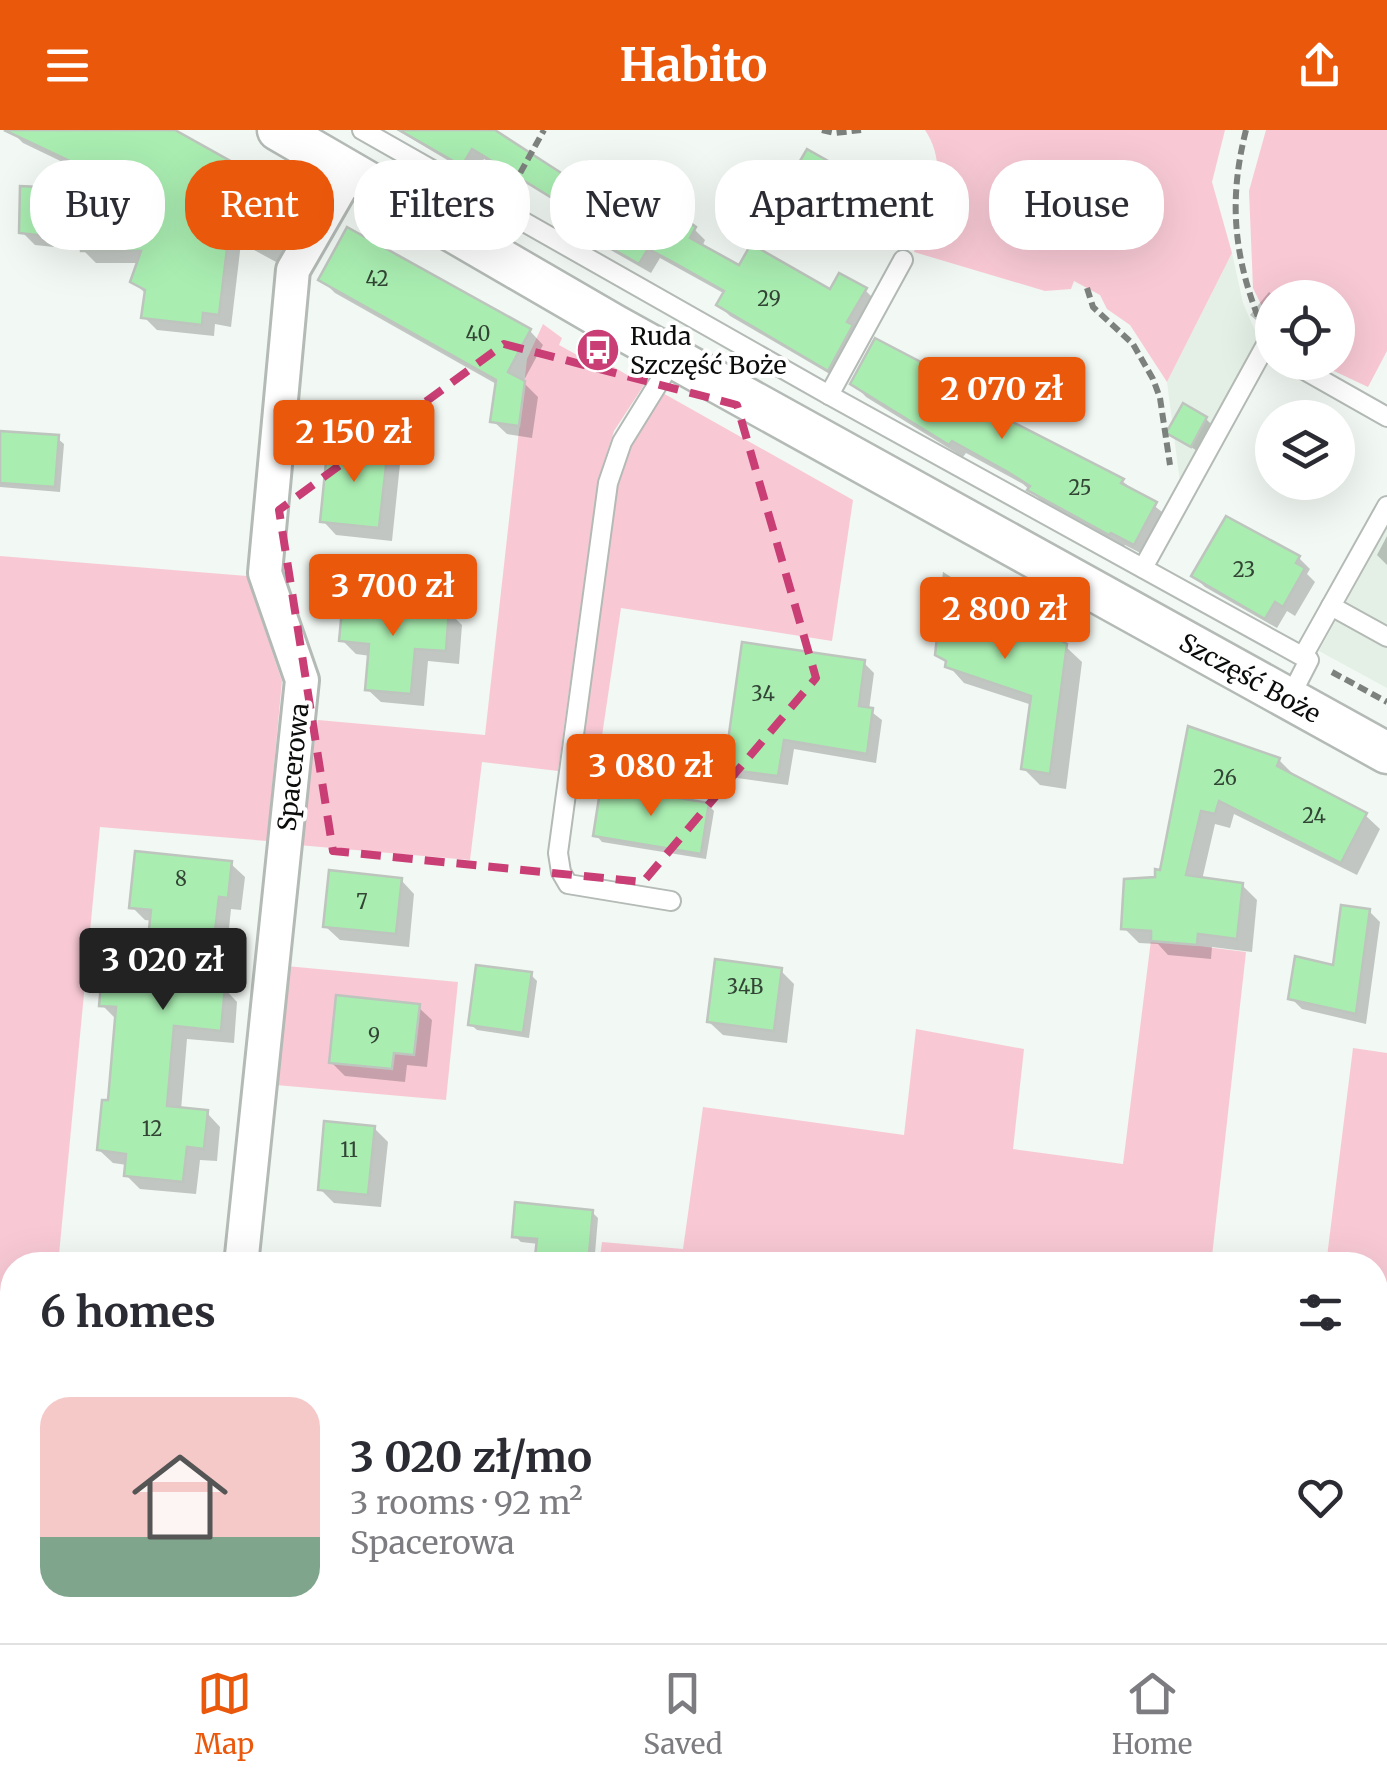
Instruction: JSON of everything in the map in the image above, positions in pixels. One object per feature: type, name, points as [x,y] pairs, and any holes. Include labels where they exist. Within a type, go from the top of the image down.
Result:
[{"type":"street","name":"Szczęść Boże","points":[[278,130],[674,358],[1387,753]]},
{"type":"street","name":"Spacerowa","points":[[241,1252],[302,680],[264,573],[293,270],[350,170]]},
{"type":"lane","points":[[362,130],[415,160]]},
{"type":"lane","points":[[530,225],[1306,658]]},
{"type":"lane","points":[[829,395],[903,260]]},
{"type":"lane","points":[[671,900],[568,884],[558,853],[608,483],[622,442],[674,358]]},
{"type":"lane","points":[[1144,568],[1255,370]]},
{"type":"lane","points":[[1322,380],[1387,417]]},
{"type":"lane","points":[[1289,700],[1331,606],[1387,506]]},
{"type":"lane","points":[[1331,606],[1387,637]]},
{"type":"path","points":[[528,160],[544,130]]},
{"type":"path","points":[[822,130],[861,130]]},
{"type":"path","points":[[1246,130],[1234,190],[1241,266],[1255,304]]},
{"type":"path","points":[[1088,288],[1094,307],[1133,344],[1154,379],[1178,505]]},
{"type":"path","points":[[1306,658],[1387,702]]},
{"type":"highlighted area","points":[[504,344],[737,405],[816,678],[643,882],[333,851],[279,510]]},
{"type":"shaded area","points":[[925,130],[1225,130],[1212,182],[1232,253],[1167,382],[1130,325],[1107,309],[1100,295],[1074,281],[1071,289],[1045,291],[914,252],[969,250],[969,160],[937,160]]},
{"type":"shaded area","points":[[1266,130],[1387,130],[1387,351],[1368,387],[1353,380],[1355,280],[1255,280],[1255,292],[1249,191]]},
{"type":"shaded area","points":[[1232,253],[1243,303],[1255,331],[1255,348],[1181,490],[1167,382]]},
{"type":"shaded area","points":[[543,324],[562,338],[559,345],[588,361],[592,354],[644,385],[614,431],[598,480],[558,771],[482,762],[470,860],[298,845],[318,720],[485,735],[527,359]]},
{"type":"shaded area","points":[[661,392],[853,500],[832,641],[621,608],[596,776],[578,773],[616,483],[623,458]]},
{"type":"shaded area","points":[[1387,528],[1387,688],[1319,651]]},
{"type":"shaded area","points":[[0,556],[247,576],[282,681],[267,841],[100,827],[59,1252],[0,1252]]},
{"type":"shaded area","points":[[1151,940],[1246,952],[1212,1252],[601,1252],[602,1242],[683,1249],[703,1107],[904,1135],[916,1029],[1024,1049],[1013,1149],[1123,1164]]},
{"type":"shaded area","points":[[286,966],[458,982],[446,1100],[276,1085]]},
{"type":"shaded area","points":[[1353,1048],[1387,1053],[1387,1252],[1328,1252]]},
{"type":"building","points":[[4,130],[175,130],[229,160],[185,160],[185,250],[227,250],[219,315],[203,313],[202,325],[141,318],[145,290],[130,282],[141,251],[81,251],[165,250],[165,160],[67,160]]},
{"type":"building","points":[[399,130],[495,130],[550,166],[550,197],[530,185],[530,160],[490,160],[472,149],[466,160],[452,160]]},
{"type":"building","points":[[807,149],[826,160],[801,160]]},
{"type":"building","points":[[20,186],[30,186],[30,234],[19,233]]},
{"type":"building","points":[[347,227],[354,231],[354,250],[388,250],[531,329],[508,372],[525,381],[519,426],[490,422],[496,380],[318,280]]},
{"type":"building","points":[[695,241],[739,265],[748,250],[762,250],[830,289],[839,273],[867,288],[847,322],[853,325],[828,371],[716,305],[724,291],[650,250],[695,250]]},
{"type":"building","points":[[614,250],[647,250],[639,264]]},
{"type":"building","points":[[875,338],[957,381],[955,384],[1002,410],[999,415],[1124,479],[1121,483],[1157,502],[1134,545],[1027,490],[1030,486],[1006,471],[952,441],[949,445],[850,384]]},
{"type":"building","points":[[1183,403],[1207,417],[1191,447],[1166,433]]},
{"type":"building","points":[[0,431],[59,435],[55,487],[0,483]]},
{"type":"building","points":[[328,442],[388,448],[379,528],[320,522]]},
{"type":"building","points":[[1226,516],[1300,556],[1296,563],[1305,568],[1283,607],[1275,602],[1265,619],[1191,576]]},
{"type":"building","points":[[944,574],[1001,611],[1002,608],[1067,644],[1050,774],[1021,769],[1031,696],[945,667],[946,661],[935,655]]},
{"type":"building","points":[[343,599],[449,609],[446,651],[415,649],[411,694],[365,690],[369,644],[339,641]]},
{"type":"building","points":[[742,642],[865,660],[859,706],[873,708],[867,754],[784,740],[778,776],[724,769]]},
{"type":"building","points":[[1188,726],[1280,758],[1277,766],[1367,813],[1341,863],[1219,801],[1215,814],[1201,811],[1186,875],[1243,883],[1237,939],[1198,934],[1197,945],[1151,941],[1151,931],[1121,929],[1124,879],[1155,877],[1155,869],[1160,870]]},
{"type":"building","points":[[601,785],[709,803],[701,854],[593,836]]},
{"type":"building","points":[[135,851],[232,861],[228,898],[219,897],[209,984],[225,986],[221,1031],[174,1026],[167,1106],[208,1110],[204,1149],[187,1147],[183,1182],[124,1176],[126,1154],[97,1150],[102,1100],[108,1100],[116,1007],[99,1006],[102,974],[144,978],[151,910],[129,908]]},
{"type":"building","points":[[329,870],[402,878],[396,934],[323,927]]},
{"type":"building","points":[[1341,905],[1370,909],[1356,1014],[1288,999],[1295,956],[1333,965]]},
{"type":"building","points":[[715,959],[782,968],[774,1031],[707,1022]]},
{"type":"building","points":[[476,965],[532,972],[523,1033],[468,1025]]},
{"type":"building","points":[[336,995],[420,1004],[414,1055],[394,1053],[392,1069],[329,1063]]},
{"type":"building","points":[[324,1121],[375,1126],[368,1195],[318,1190]]},
{"type":"building","points":[[515,1202],[593,1210],[589,1252],[536,1252],[537,1239],[512,1237]]},
{"type":"place","name":"Ruda Szczęść Boże","points":[[598,350]]}]
